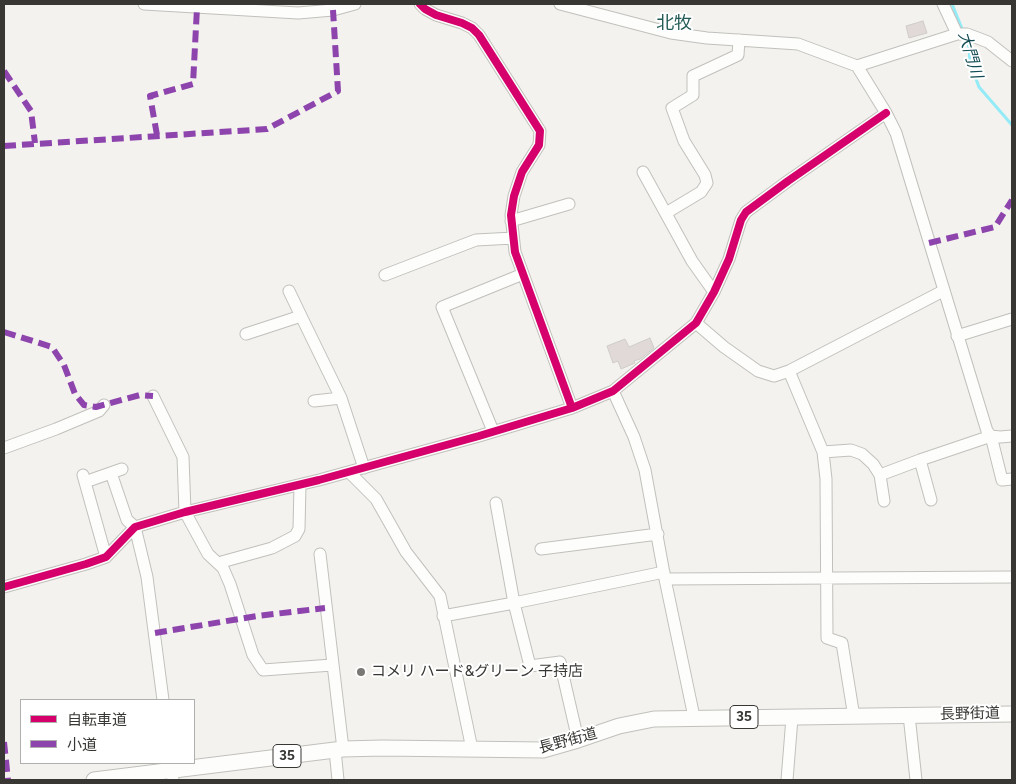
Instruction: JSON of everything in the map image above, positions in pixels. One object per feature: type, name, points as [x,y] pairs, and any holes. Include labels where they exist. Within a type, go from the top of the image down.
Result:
[{"type":"main road","name":"長野街道","points":[[94,780],[339,749],[542,750],[619,726],[654,718],[795,718],[1012,714]]},
{"type":"street","points":[[144,4],[298,13],[333,10],[355,4]]},
{"type":"street","points":[[420,4],[436,15],[472,28],[479,35],[540,131],[539,145],[522,172],[514,196],[511,221],[515,252],[572,408]]},
{"type":"street","points":[[560,4],[671,33],[707,38],[798,44],[857,66],[960,34],[988,42],[1012,61]]},
{"type":"street","points":[[943,4],[960,34]]},
{"type":"street","points":[[666,213],[701,192],[707,183],[705,175],[684,140],[672,108],[693,96],[692,76],[738,55],[739,40]]},
{"type":"street","points":[[857,66],[896,133],[957,336],[987,431],[991,436],[1002,480],[1012,479]]},
{"type":"street","points":[[4,586],[106,557],[135,527],[185,512],[364,468],[572,408],[613,391],[696,324],[714,292],[729,259],[741,220],[746,212],[886,113]]},
{"type":"street","points":[[643,172],[692,261],[714,292]]},
{"type":"street","points":[[511,221],[569,204]]},
{"type":"street","points":[[385,275],[476,240],[514,238]]},
{"type":"street","points":[[493,431],[442,308],[523,274]]},
{"type":"street","points":[[289,291],[341,398],[364,468]]},
{"type":"street","points":[[696,324],[758,371],[774,376],[789,371],[944,291]]},
{"type":"street","points":[[246,334],[301,316]]},
{"type":"street","points":[[957,336],[1012,318]]},
{"type":"street","points":[[789,371],[823,452],[826,479],[827,638],[842,643],[854,716]]},
{"type":"street","points":[[613,391],[634,437],[645,470],[658,534],[664,576],[694,717]]},
{"type":"street","points":[[153,396],[182,457],[185,512],[208,554],[223,568],[253,655],[264,670],[332,665]]},
{"type":"street","points":[[314,401],[341,398]]},
{"type":"street","points":[[4,448],[99,411],[104,405]]},
{"type":"street","points":[[880,475],[991,436],[1012,436]]},
{"type":"street","points":[[823,452],[851,450],[862,454],[873,464],[880,475],[884,501]]},
{"type":"street","points":[[920,460],[931,500]]},
{"type":"street","points":[[106,557],[84,478],[116,471],[127,520],[135,527],[146,576],[163,699]]},
{"type":"street","points":[[349,472],[376,499],[406,552],[440,596],[472,749]]},
{"type":"street","points":[[218,563],[272,548],[295,536],[299,529],[300,485]]},
{"type":"street","points":[[496,503],[514,603],[530,666],[560,662],[578,740]]},
{"type":"street","points":[[541,549],[658,534]]},
{"type":"street","points":[[320,554],[339,749],[338,780]]},
{"type":"street","points":[[444,616],[664,576],[1012,578]]},
{"type":"street","points":[[909,715],[916,780]]},
{"type":"street","points":[[787,780],[793,747],[795,718]]},
{"type":"street","points":[[793,747],[795,780]]},
{"type":"building","points":[[923,21],[927,33],[909,38],[906,26]]},
{"type":"building","points":[[650,338],[654,348],[640,359],[634,361],[635,363],[621,369],[618,361],[613,363],[607,346],[625,339],[629,347]]},
{"type":"waterway","name":"大門川","points":[[952,4],[963,31]]},
{"type":"waterway","name":"大門川","points":[[965,37],[969,47],[970,63],[979,87],[1012,125]]},
{"type":"marked path","points":[[157,135],[150,96],[193,84],[197,8]]},
{"type":"marked path","points":[[4,146],[267,129],[338,91],[333,10]]},
{"type":"marked path","points":[[4,71],[31,111],[35,143]]},
{"type":"marked path","points":[[929,243],[995,227],[1012,200]]},
{"type":"marked path","points":[[4,332],[52,347],[64,365],[75,394],[84,405],[96,407],[140,395],[153,396]]},
{"type":"marked path","points":[[155,633],[257,616],[325,608]]},
{"type":"marked path","points":[[4,742],[8,780]]},
{"type":"cycle path","points":[[420,4],[436,15],[472,28],[479,35],[540,131],[539,145],[522,172],[514,196],[511,215],[515,252],[572,408]]},
{"type":"cycle path","points":[[4,587],[106,557],[135,527],[185,512],[319,480],[479,436],[572,408],[613,391],[696,323],[714,292],[729,259],[741,220],[746,212],[886,113]]},
{"type":"place","name":"コメリ ハード&グリーン 子持店","points":[[361,672]]},
{"type":"district","name":"北牧","points":[[674,24]]}]
